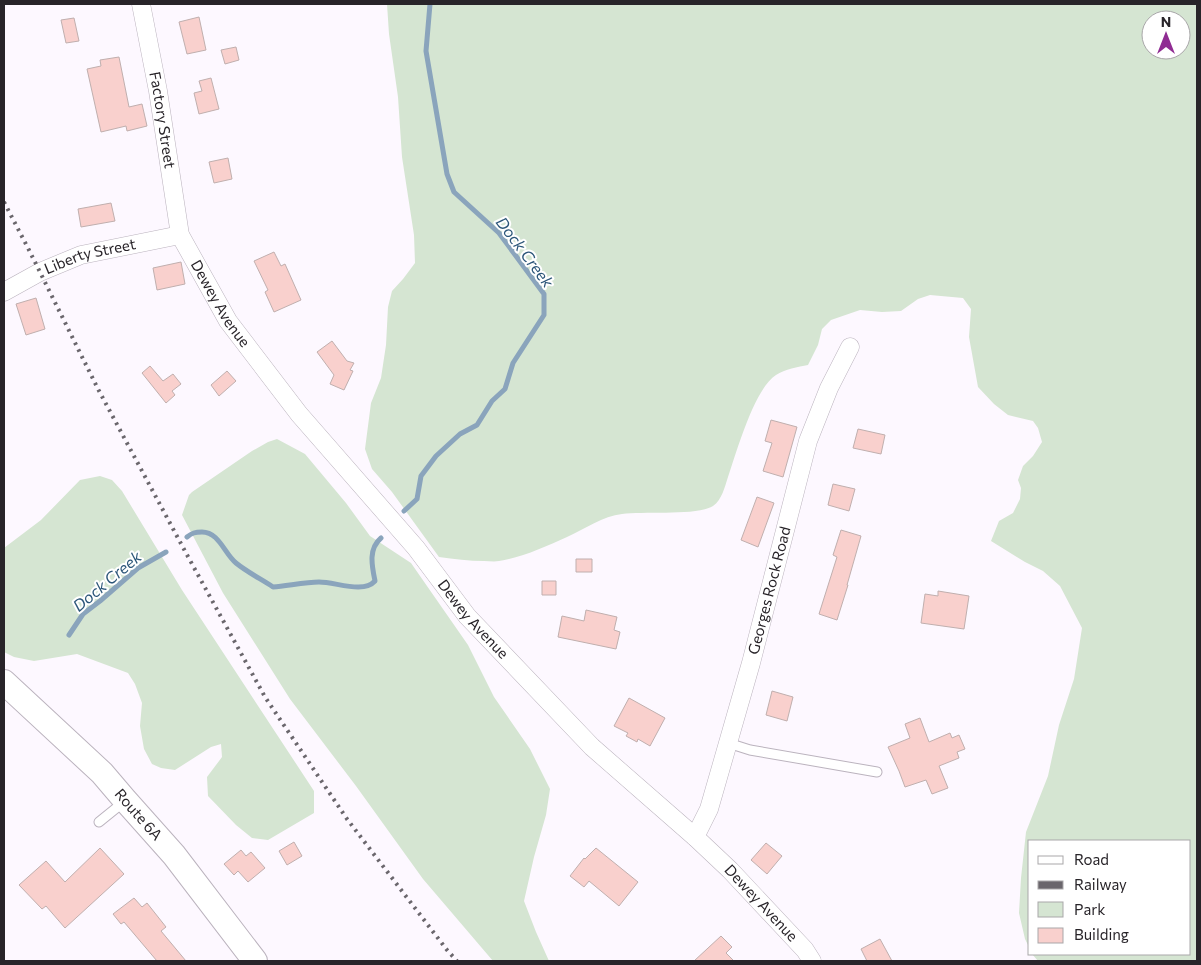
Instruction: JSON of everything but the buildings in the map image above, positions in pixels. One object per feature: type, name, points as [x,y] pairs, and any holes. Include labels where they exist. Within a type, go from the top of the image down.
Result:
[{"type":"main road","name":"Route 6A","points":[[4,682],[102,773],[174,855],[255,961]]},
{"type":"street","name":"Factory Street","points":[[140,4],[158,91],[180,235]]},
{"type":"street","name":"Liberty Street","points":[[4,292],[40,272],[81,256],[180,235]]},
{"type":"street","name":"Dewey Avenue","points":[[180,235],[228,321],[299,414],[416,548],[467,616],[592,747],[695,837],[736,876],[805,950],[812,961]]},
{"type":"street","name":"Georges Rock Road","points":[[695,837],[709,809],[728,743],[762,623],[808,441],[829,388],[850,347]]},
{"type":"lane","points":[[728,743],[750,750],[877,772]]},
{"type":"lane","points":[[99,822],[125,800]]},
{"type":"green space","points":[[387,4],[1197,4],[1197,961],[1038,961],[1033,955],[1191,955],[1191,840],[1028,840],[1028,945],[1025,939],[1019,913],[1026,832],[1048,776],[1059,725],[1074,679],[1082,628],[1060,586],[1043,571],[991,541],[999,521],[1013,513],[1020,499],[1021,488],[1018,480],[1023,466],[1033,456],[1042,442],[1038,428],[1033,421],[1008,415],[994,404],[978,387],[969,337],[971,309],[963,298],[930,295],[918,299],[901,311],[860,310],[831,320],[822,329],[818,345],[808,365],[776,375],[760,393],[741,437],[723,493],[713,506],[695,511],[615,515],[534,551],[499,561],[473,561],[439,557],[392,492],[372,469],[365,449],[371,403],[381,378],[386,345],[388,307],[392,291],[415,263],[414,235],[402,157],[398,97],[389,34]]},
{"type":"green space","points":[[277,439],[305,454],[346,503],[370,536],[411,563],[468,645],[494,697],[530,749],[550,789],[546,815],[524,901],[549,961],[493,961],[423,879],[290,699],[223,593],[182,515],[189,495],[192,492],[252,451]]},
{"type":"green space","points":[[100,476],[112,480],[122,491],[182,590],[314,791],[314,813],[268,840],[252,838],[236,825],[208,796],[207,777],[222,757],[221,744],[211,747],[175,770],[161,768],[152,764],[144,749],[140,726],[142,703],[135,684],[128,673],[77,654],[34,661],[14,657],[4,652],[4,548],[41,520],[80,480]]},
{"type":"waterway","name":"Dock Creek","points":[[404,511],[417,499],[421,476],[436,456],[460,434],[477,425],[492,401],[505,389],[513,363],[544,315],[544,294],[499,233],[454,192],[447,174],[426,51],[430,4]]},
{"type":"waterway","name":"Dock Creek","points":[[187,537],[200,532],[213,535],[236,563],[273,587],[319,582],[356,587],[370,585],[375,581],[372,564],[374,547],[381,538]]},
{"type":"waterway","name":"Dock Creek","points":[[69,635],[83,614],[138,568],[166,552]]},
{"type":"railway","points":[[4,202],[98,389],[265,697],[347,819],[457,961]]}]
